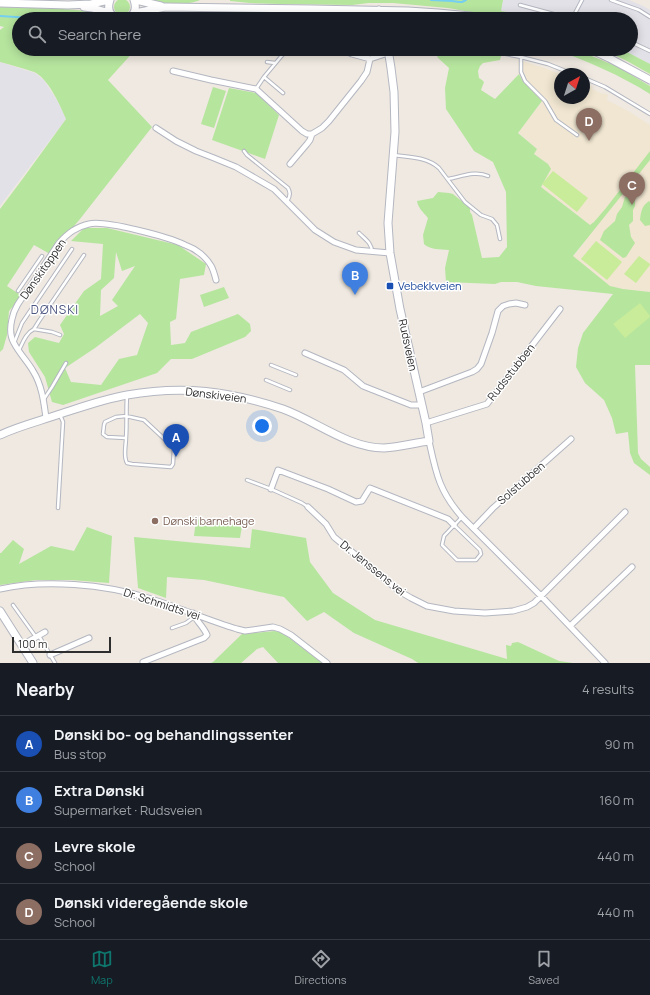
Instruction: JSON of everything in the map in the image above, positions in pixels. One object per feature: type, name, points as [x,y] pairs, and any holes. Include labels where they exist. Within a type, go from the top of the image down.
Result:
[{"type":"street","points":[[0,3],[68,5],[91,4],[109,0],[108,7],[110,12]]},
{"type":"street","points":[[133,12],[135,8],[135,0],[165,7]]},
{"type":"street","points":[[68,5],[92,8],[106,12]]},
{"type":"street","points":[[140,12],[165,7],[438,12]]},
{"type":"street","points":[[359,56],[370,59],[377,56]]},
{"type":"street","name":"Rudsveien","points":[[389,56],[395,108],[394,154],[388,223],[390,253],[400,309],[418,392],[436,473],[442,490],[462,517],[542,596],[605,663]]},
{"type":"street","points":[[605,56],[650,80]]},
{"type":"street","points":[[173,71],[256,89],[302,131],[312,134],[322,128],[329,121],[361,81],[367,72],[370,59]]},
{"type":"street","points":[[156,128],[176,141],[236,168],[274,189],[315,230],[334,242],[356,250],[390,253]]},
{"type":"street","points":[[290,164],[310,140],[312,134]]},
{"type":"street","name":"Dønskitoppen","points":[[46,418],[39,383],[34,372],[14,343],[10,328],[14,312],[38,274],[66,235],[78,227],[92,223],[107,224],[184,244],[208,261],[212,267],[216,280]]},
{"type":"street","points":[[418,392],[477,369],[492,333],[498,311],[503,306],[509,304],[525,304]]},
{"type":"street","name":"Rudsstubben","points":[[426,423],[486,404],[560,310]]},
{"type":"street","points":[[305,353],[344,370],[363,386],[412,405],[421,405]]},
{"type":"street","name":"Dønskiveien","points":[[0,435],[46,418],[127,395],[158,391],[201,390],[252,400],[293,413],[344,438],[365,446],[383,448],[396,447],[429,441]]},
{"type":"street","name":"Solstubben","points":[[474,528],[493,508],[571,439]]},
{"type":"street","points":[[271,489],[278,470],[328,489],[356,502],[362,501],[370,488],[448,519],[454,525]]},
{"type":"street","name":"Dr. Jenssens vei","points":[[308,507],[326,524],[334,537],[399,591],[427,606],[454,611],[485,613],[513,611],[528,607],[542,596]]},
{"type":"street","points":[[542,596],[625,512]]},
{"type":"street","points":[[570,626],[632,567]]},
{"type":"street","name":"Dr. Schmidts vei","points":[[0,589],[10,586],[37,584],[72,584],[102,587],[147,597],[194,615],[246,631],[273,627],[280,629],[291,634],[327,663]]},
{"type":"street","points":[[0,612],[34,663]]},
{"type":"street","points":[[143,662],[204,638],[207,635],[206,632],[194,615]]},
{"type":"street","points":[[22,645],[45,632]]},
{"type":"street","points":[[50,655],[89,638]]},
{"type":"lane","points":[[576,12],[582,0]]},
{"type":"lane","points":[[612,0],[639,10],[650,17]]},
{"type":"lane","points":[[520,5],[546,12]]},
{"type":"lane","points":[[638,45],[650,51]]},
{"type":"lane","points":[[256,89],[274,63],[281,56]]},
{"type":"lane","points":[[516,56],[558,68]]},
{"type":"lane","points":[[521,57],[520,72],[525,81],[545,101],[556,120],[577,135]]},
{"type":"lane","points":[[267,62],[274,63]]},
{"type":"lane","points":[[264,77],[283,93]]},
{"type":"lane","points":[[590,81],[605,87],[650,114]]},
{"type":"lane","points":[[244,151],[246,155],[288,188],[290,197],[287,201]]},
{"type":"lane","points":[[394,154],[434,163],[465,202],[481,215],[492,219],[497,225],[500,239]]},
{"type":"lane","points":[[448,179],[479,174],[488,176]]},
{"type":"lane","points":[[359,233],[372,247],[372,252]]},
{"type":"lane","points":[[14,343],[22,323],[72,249]]},
{"type":"lane","points":[[19,350],[27,335],[34,329],[84,255]]},
{"type":"lane","points":[[18,291],[42,256]]},
{"type":"lane","points":[[32,270],[38,274]]},
{"type":"lane","points":[[34,329],[60,335]]},
{"type":"lane","points":[[43,400],[66,363]]},
{"type":"lane","points":[[271,365],[296,375]]},
{"type":"lane","points":[[266,380],[290,390]]},
{"type":"lane","points":[[126,438],[107,437],[104,434],[105,422],[116,417],[126,416],[144,420],[174,448],[172,467],[127,463],[125,459],[126,438],[126,416],[127,395]]},
{"type":"lane","points":[[58,508],[63,422],[60,414]]},
{"type":"lane","points":[[247,480],[271,489],[308,507]]},
{"type":"lane","points":[[454,525],[480,550],[481,554],[476,560],[457,560],[442,545],[444,536],[454,525],[462,517]]},
{"type":"lane","points":[[13,605],[37,636],[55,663]]},
{"type":"lane","points":[[172,628],[186,623],[194,615]]},
{"type":"shaded area","points":[[503,0],[629,0],[650,10],[650,64],[635,56],[638,56],[638,12],[500,11]]},
{"type":"shaded area","points":[[518,60],[554,72],[554,104],[590,104],[590,86],[593,87],[592,89],[608,95],[607,100],[650,125],[650,292],[610,286],[573,257],[584,243],[590,225],[541,187],[548,164],[534,154],[537,149],[518,132],[542,102],[521,80]]},
{"type":"shaded area","points":[[0,62],[35,73],[44,80],[58,102],[66,119],[0,206]]},
{"type":"green space","points":[[122,-1],[128,1],[130,7],[128,12],[116,12],[114,7],[116,1]]},
{"type":"green space","points":[[145,0],[200,0],[188,3],[173,4]]},
{"type":"green space","points":[[503,0],[501,11],[507,12],[471,12],[448,8],[393,3],[352,5],[280,4],[230,1]]},
{"type":"green space","points":[[0,7],[63,9],[95,12],[12,12],[12,56],[130,56],[108,80],[152,127],[80,219],[50,254],[34,245],[7,286],[22,296],[9,311],[7,335],[3,349],[0,352],[0,209],[66,119],[53,92],[39,75],[34,72],[0,62],[0,30],[4,27],[0,26]]},
{"type":"green space","points":[[501,56],[500,60],[483,63],[478,71],[479,78],[484,82],[481,90],[495,99],[519,74],[522,80],[542,101],[518,133],[537,149],[534,154],[548,164],[551,169],[541,187],[590,225],[606,208],[650,151],[650,160],[573,256],[610,286],[650,292],[650,365],[635,365],[638,453],[641,459],[650,467],[650,475],[634,463],[630,453],[628,432],[616,434],[612,418],[604,400],[585,383],[576,367],[578,348],[583,333],[613,294],[536,286],[517,282],[501,282],[495,284],[446,282],[445,268],[449,250],[432,248],[424,244],[423,235],[428,218],[420,208],[417,201],[433,198],[438,192],[453,194],[470,208],[482,258],[499,257],[507,247],[506,192],[493,162],[474,151],[446,109],[445,88],[449,68],[437,57]]},
{"type":"green space","points":[[573,56],[592,56],[618,67],[650,86],[650,94],[627,81]]},
{"type":"green space","points":[[616,56],[635,56],[650,64],[650,74]]},
{"type":"green space","points":[[213,87],[226,91],[214,128],[201,124]]},
{"type":"green space","points":[[229,88],[256,93],[279,115],[265,159],[212,140]]},
{"type":"green space","points":[[553,171],[588,198],[577,212],[542,184]]},
{"type":"green space","points":[[635,195],[633,221],[629,225],[631,237],[635,243],[626,257],[623,258],[600,240],[604,231],[615,221],[625,197]]},
{"type":"green space","points":[[649,201],[650,225],[645,226],[640,220],[642,209]]},
{"type":"green space","points":[[84,228],[107,228],[178,245],[206,264],[204,275],[180,279],[176,319],[170,322],[171,345],[185,343],[191,332],[238,314],[250,324],[251,331],[245,337],[192,359],[171,359],[157,373],[63,405],[52,402],[45,377],[29,352],[28,343],[35,337],[59,343],[64,334],[60,325],[84,291],[101,279],[103,244],[71,241]],"holes":[[[116,252],[122,271],[135,266],[112,300],[118,306],[100,316],[101,290],[114,278]],[[140,314],[148,323],[137,355],[119,359],[101,385],[71,382],[65,368],[95,348]]]},
{"type":"green space","points":[[596,241],[622,262],[607,280],[581,259]]},
{"type":"green space","points":[[639,256],[650,265],[636,283],[624,274]]},
{"type":"green space","points":[[224,287],[229,298],[204,307],[200,295]]},
{"type":"green space","points":[[640,303],[650,317],[625,338],[613,324]]},
{"type":"green space","points":[[196,519],[242,526],[240,538],[194,536]]},
{"type":"green space","points":[[87,527],[112,536],[109,583],[71,580],[36,580],[0,585],[0,553],[13,540],[24,549],[19,564],[51,546],[74,551]]},
{"type":"green space","points":[[252,529],[306,538],[310,562],[333,593],[375,620],[507,659],[506,645],[511,646],[512,643],[518,642],[559,661],[573,663],[418,663],[354,633],[324,612],[307,621],[284,597],[204,580],[167,577],[166,598],[138,588],[134,537],[250,548]]},
{"type":"green space","points":[[275,631],[283,633],[322,663],[278,663],[263,647],[257,649],[241,663],[211,663],[242,634]]},
{"type":"waterway","points":[[431,0],[459,2],[466,0]]},
{"type":"waterway","points":[[0,16],[12,17]]},
{"type":"place","name":"Dønski videregående skole","points":[[589,141]]},
{"type":"place","name":"Levre skole","points":[[632,205]]},
{"type":"place","name":"Vebekkveien","points":[[390,286]]},
{"type":"place","name":"Extra Dønski","points":[[355,295]]},
{"type":"place","name":"Dønski bo- og behandlingssenter","points":[[176,457]]},
{"type":"place","name":"Dønski barnehage","points":[[155,521]]},
{"type":"district","name":"DØNSKI","points":[[55,310]]}]
